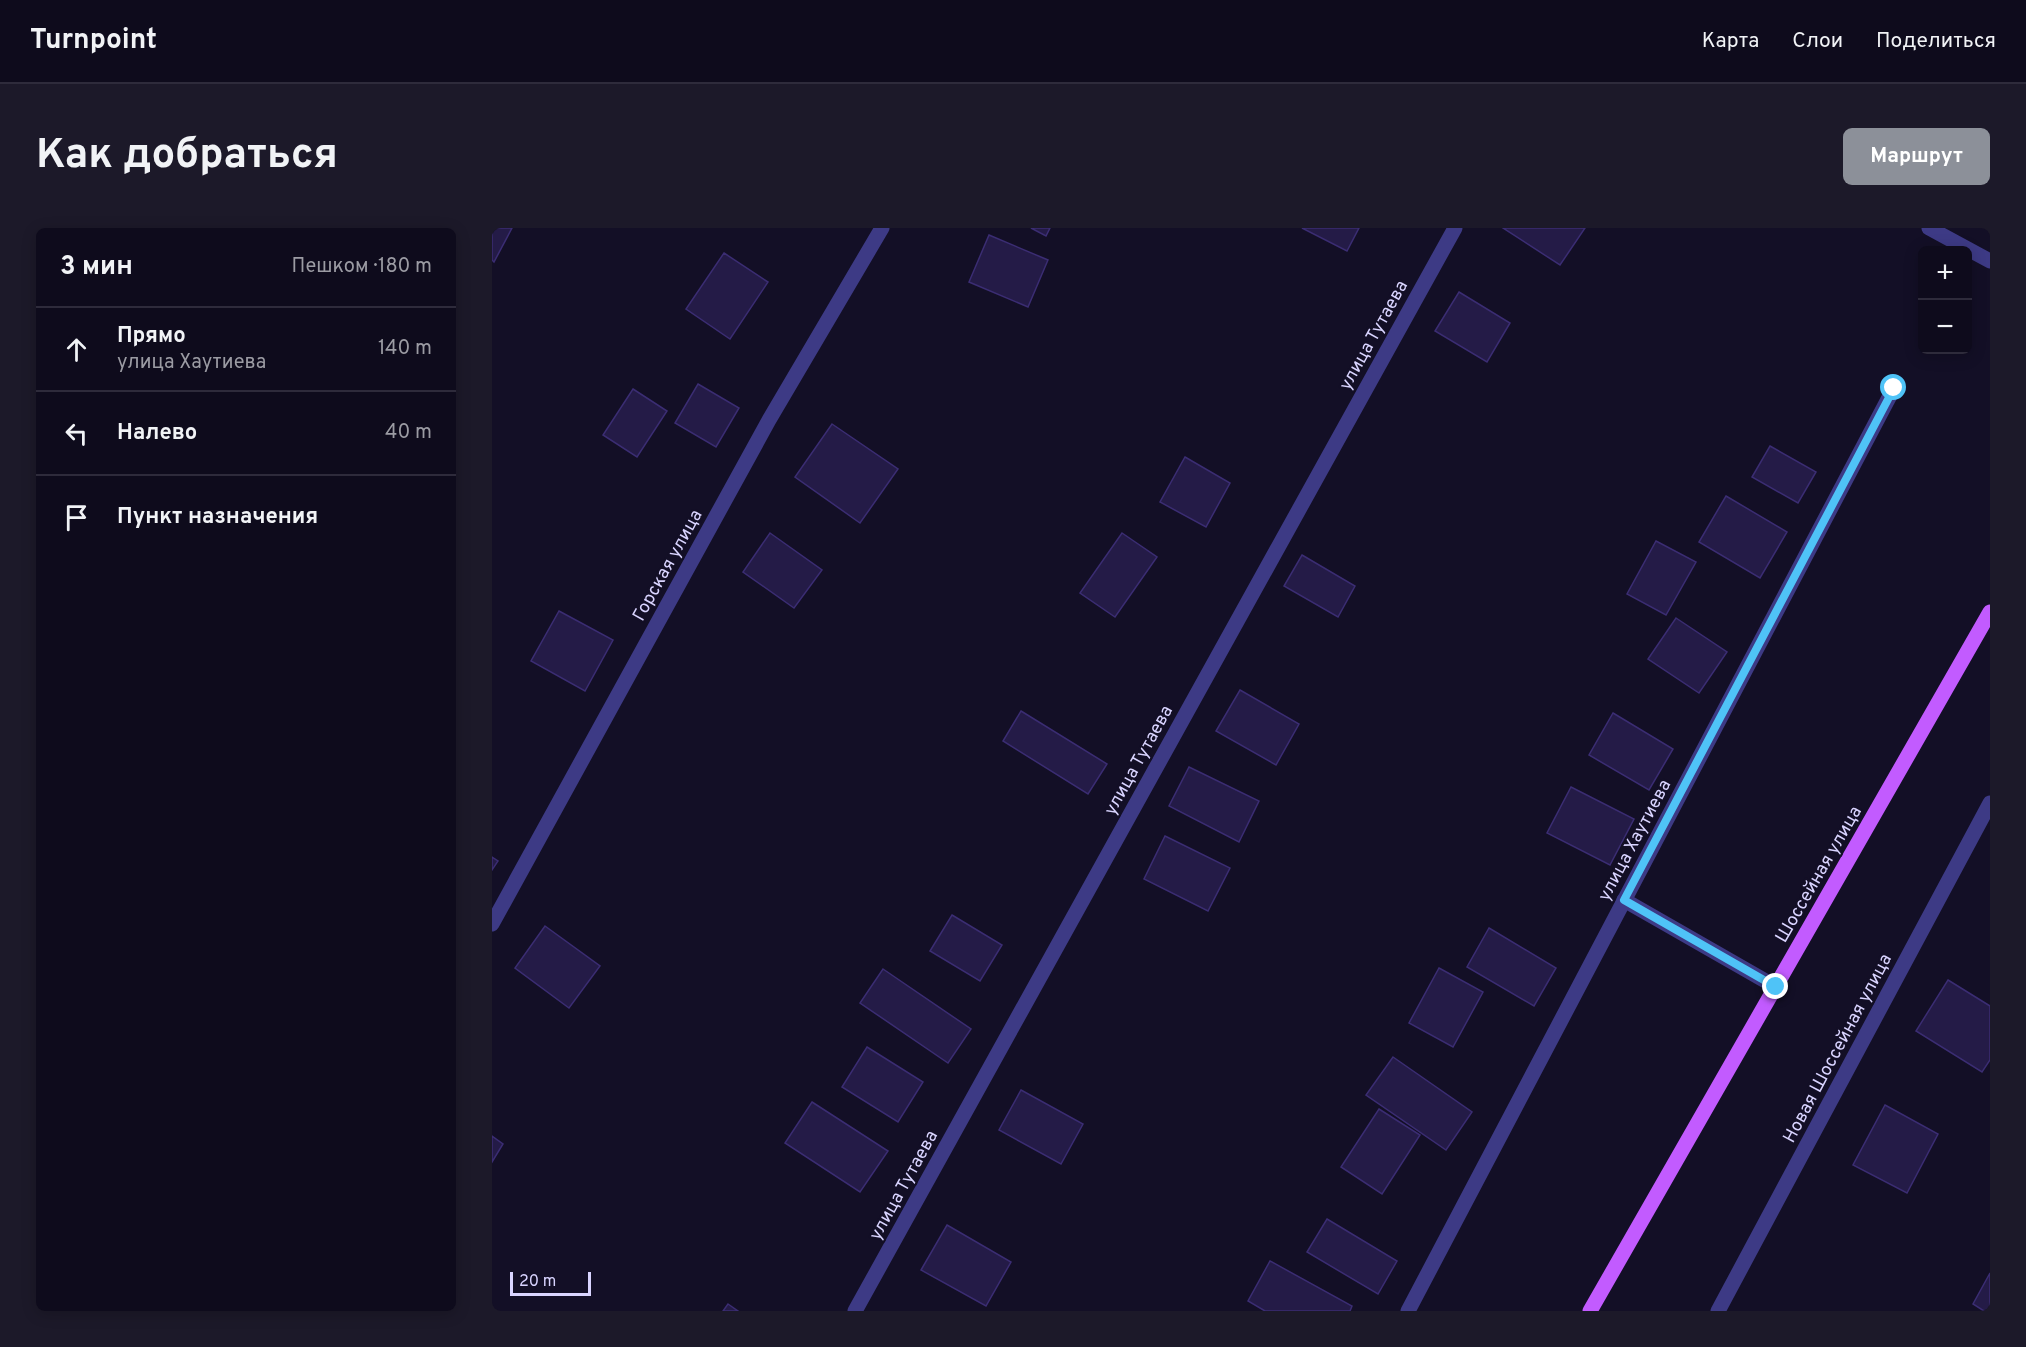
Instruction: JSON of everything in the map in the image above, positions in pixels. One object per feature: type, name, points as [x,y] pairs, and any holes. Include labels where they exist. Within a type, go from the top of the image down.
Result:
[{"type":"main road","name":"Шоссейная улица","points":[[1590,1311],[1990,612]]},
{"type":"street","name":"Горская улица","points":[[492,924],[769,420],[882,228]]},
{"type":"street","name":"улица Тутаева","points":[[855,1311],[1455,228]]},
{"type":"street","points":[[1929,228],[1990,261]]},
{"type":"street","name":"улица Хаутиева","points":[[1407,1311],[1894,388]]},
{"type":"street","name":"Новая Шоссейная улица","points":[[1718,1311],[1990,803]]},
{"type":"street","points":[[1624,900],[1776,987]]},
{"type":"building","points":[[492,228],[512,228],[494,262],[492,260]]},
{"type":"building","points":[[1031,228],[1050,228],[1046,236]]},
{"type":"building","points":[[1302,228],[1359,228],[1347,251]]},
{"type":"building","points":[[1503,228],[1585,228],[1560,265]]},
{"type":"building","points":[[989,235],[1048,260],[1028,307],[969,282]]},
{"type":"building","points":[[724,253],[768,282],[730,339],[686,309]]},
{"type":"building","points":[[1459,292],[1510,323],[1487,362],[1435,331]]},
{"type":"building","points":[[698,384],[739,408],[716,447],[675,423]]},
{"type":"building","points":[[633,389],[667,411],[637,457],[603,435]]},
{"type":"building","points":[[832,424],[898,469],[860,523],[795,477]]},
{"type":"building","points":[[1770,446],[1816,472],[1798,503],[1752,477]]},
{"type":"building","points":[[1185,457],[1230,483],[1206,527],[1160,502]]},
{"type":"building","points":[[1726,496],[1787,532],[1760,578],[1699,542]]},
{"type":"building","points":[[770,533],[822,570],[794,608],[743,572]]},
{"type":"building","points":[[1122,533],[1157,557],[1115,617],[1080,593]]},
{"type":"building","points":[[1656,541],[1696,562],[1666,615],[1627,594]]},
{"type":"building","points":[[1302,555],[1355,586],[1338,617],[1284,586]]},
{"type":"building","points":[[559,611],[613,640],[585,691],[531,661]]},
{"type":"building","points":[[1676,618],[1727,652],[1699,693],[1648,659]]},
{"type":"building","points":[[1240,690],[1299,724],[1276,765],[1216,731]]},
{"type":"building","points":[[1021,711],[1107,764],[1088,794],[1003,741]]},
{"type":"building","points":[[1613,713],[1673,749],[1649,790],[1589,755]]},
{"type":"building","points":[[1189,767],[1259,801],[1239,842],[1169,806]]},
{"type":"building","points":[[1571,787],[1634,819],[1610,865],[1547,833]]},
{"type":"building","points":[[1165,836],[1230,868],[1208,911],[1144,879]]},
{"type":"building","points":[[492,857],[498,861],[492,870]]},
{"type":"building","points":[[952,915],[1002,945],[980,981],[930,951]]},
{"type":"building","points":[[545,926],[600,966],[569,1008],[515,968]]},
{"type":"building","points":[[1489,928],[1556,968],[1534,1006],[1467,967]]},
{"type":"building","points":[[1439,968],[1483,992],[1453,1047],[1409,1023]]},
{"type":"building","points":[[883,969],[971,1029],[948,1063],[860,1003]]},
{"type":"building","points":[[1948,980],[1990,1006],[1990,1060],[1982,1072],[1916,1031]]},
{"type":"building","points":[[867,1047],[923,1082],[898,1122],[842,1087]]},
{"type":"building","points":[[1393,1057],[1472,1112],[1446,1150],[1366,1095]]},
{"type":"building","points":[[1021,1090],[1083,1124],[1061,1164],[999,1130]]},
{"type":"building","points":[[812,1102],[888,1151],[860,1192],[785,1143]]},
{"type":"building","points":[[1885,1105],[1938,1134],[1907,1193],[1853,1165]]},
{"type":"building","points":[[1379,1109],[1420,1135],[1382,1194],[1341,1167]]},
{"type":"building","points":[[492,1136],[503,1144],[492,1162]]},
{"type":"building","points":[[1327,1219],[1397,1261],[1378,1294],[1307,1252]]},
{"type":"building","points":[[947,1225],[1011,1262],[986,1306],[921,1270]]},
{"type":"building","points":[[1270,1261],[1352,1306],[1350,1311],[1265,1311],[1248,1301]]},
{"type":"building","points":[[1990,1273],[1990,1311],[1984,1311],[1973,1304]]},
{"type":"building","points":[[728,1304],[738,1311],[723,1311]]},
{"type":"route","points":[[1776,987],[1624,900],[1894,388]]}]
